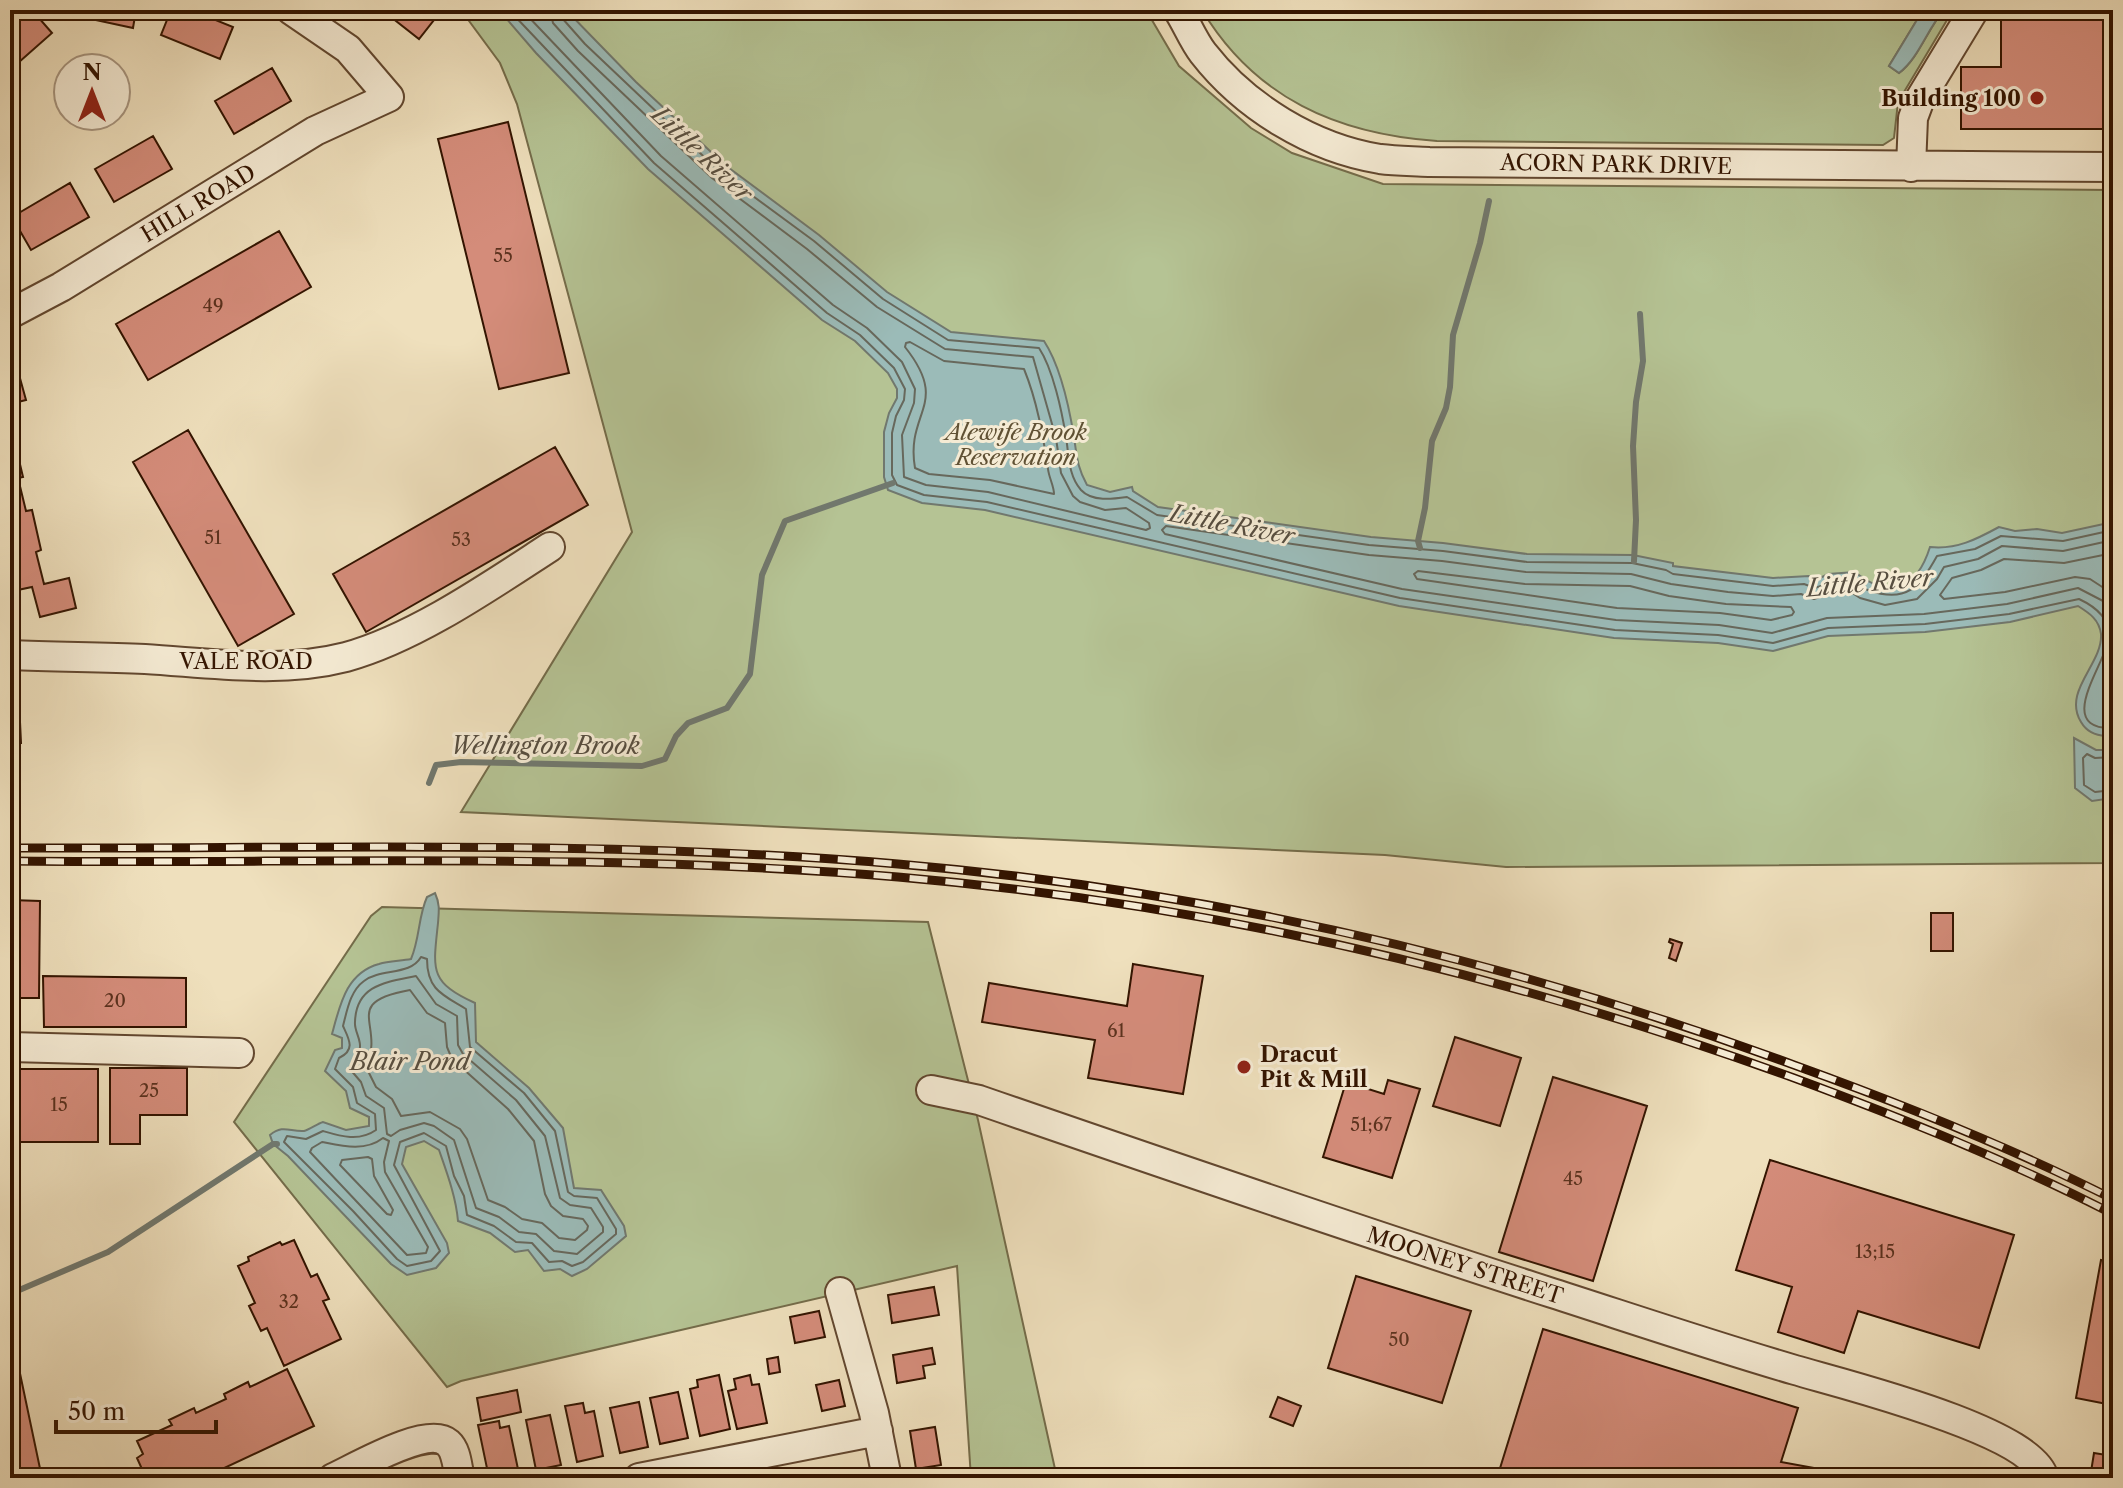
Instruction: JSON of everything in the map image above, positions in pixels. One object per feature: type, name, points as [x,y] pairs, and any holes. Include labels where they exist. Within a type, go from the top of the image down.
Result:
[{"type":"street","name":"HILL ROAD","points":[[10,314],[61,287],[315,131],[389,97],[348,49],[291,10]]},
{"type":"street","name":"ACORN PARK DRIVE","points":[[1178,10],[1202,51],[1230,82],[1259,107],[1293,129],[1336,147],[1379,158],[1429,162],[2113,167]]},
{"type":"street","points":[[1911,167],[1913,118],[1920,99],[1974,10]]},
{"type":"street","name":"VALE ROAD","points":[[10,655],[230,665],[298,665],[347,656],[408,632],[550,547]]},
{"type":"street","points":[[10,1047],[239,1053]]},
{"type":"street","name":"MOONEY STREET","points":[[931,1090],[979,1100],[1344,1226],[1748,1356],[1906,1402],[1998,1439],[2033,1459],[2042,1469],[2044,1478]]},
{"type":"street","points":[[840,1292],[878,1431],[887,1478]]},
{"type":"street","points":[[639,1478],[878,1431]]},
{"type":"street","points":[[333,1478],[406,1444],[433,1437],[446,1440],[453,1450],[460,1478]]},
{"type":"green space","name":"Alewife Brook Reservation","points":[[461,10],[1146,10],[1179,66],[1251,128],[1292,153],[1383,184],[2113,190],[2113,863],[1506,867],[1385,855],[461,812],[632,532],[517,104],[500,63]]},
{"type":"green space","points":[[1202,10],[1923,10],[1889,66],[1899,73],[1912,60],[1944,10],[1953,10],[1898,102],[1894,138],[1883,145],[1437,141],[1400,137],[1333,120],[1273,88],[1247,67],[1223,41]]},
{"type":"green space","points":[[382,907],[928,922],[978,1120],[1057,1478],[971,1478],[957,1266],[461,1381],[447,1387],[234,1122],[371,916]]},
{"type":"water","name":"Little River","points":[[499,10],[566,10],[636,82],[725,165],[819,235],[887,292],[951,332],[1044,341],[1064,387],[1078,462],[1087,485],[1110,492],[1132,487],[1133,491],[1158,507],[1371,537],[1527,554],[1633,555],[1673,563],[1673,566],[1773,578],[1809,576],[1814,581],[1828,574],[1855,572],[1868,581],[1891,588],[1910,581],[1925,561],[1930,547],[1957,545],[1999,527],[2015,531],[2037,529],[2062,533],[2113,522],[2113,595],[2109,596],[2113,603],[2113,735],[2091,732],[2076,711],[2076,699],[2096,656],[2101,634],[2096,620],[2078,606],[2010,622],[1925,632],[1828,636],[1773,651],[1718,643],[1614,638],[1399,606],[985,510],[922,503],[888,490],[884,477],[884,432],[897,398],[897,389],[888,373],[855,341],[822,320],[648,169],[536,53]]},
{"type":"water","points":[[1923,10],[1944,10],[1912,60],[1899,73],[1889,66]]},
{"type":"water","points":[[2074,738],[2096,750],[2113,750],[2113,798],[2092,801],[2075,788]]},
{"type":"water","name":"Blair Pond","points":[[435,893],[439,908],[435,952],[437,973],[449,988],[475,1003],[476,1042],[529,1088],[563,1128],[574,1188],[601,1190],[624,1226],[626,1236],[587,1269],[572,1276],[560,1269],[544,1271],[528,1250],[515,1252],[490,1233],[458,1221],[439,1150],[424,1141],[406,1147],[402,1164],[447,1243],[449,1253],[436,1268],[407,1275],[391,1264],[273,1144],[270,1135],[279,1130],[304,1131],[323,1122],[346,1130],[369,1126],[369,1117],[350,1108],[346,1091],[325,1071],[335,1050],[342,1048],[342,1038],[332,1034],[335,1023],[346,992],[359,975],[379,964],[411,959],[424,905],[427,897]]},
{"type":"building","points":[[27,10],[32,10],[52,33],[10,70],[10,25]]},
{"type":"building","points":[[63,10],[136,10],[133,28],[63,13]]},
{"type":"building","points":[[171,10],[191,10],[233,27],[220,59],[161,35]]},
{"type":"building","points":[[382,10],[440,10],[441,11],[419,39]]},
{"type":"building","name":"Building 100","points":[[2001,10],[2113,10],[2113,129],[1961,129],[1961,67],[2001,67]]},
{"type":"building","points":[[272,68],[291,101],[234,134],[215,101]]},
{"type":"building","points":[[508,122],[569,373],[499,389],[438,139]]},
{"type":"building","points":[[153,136],[172,169],[114,202],[95,169]]},
{"type":"building","points":[[70,183],[89,217],[31,250],[12,217]]},
{"type":"building","points":[[279,231],[311,287],[148,380],[116,324]]},
{"type":"building","points":[[18,371],[26,400],[10,404],[10,373]]},
{"type":"building","points":[[188,430],[294,614],[238,646],[133,462]]},
{"type":"building","points":[[10,439],[14,439],[23,477],[18,478],[26,511],[32,510],[41,550],[36,552],[44,584],[69,578],[76,608],[40,617],[32,587],[13,591],[10,579]]},
{"type":"building","points":[[555,447],[588,505],[366,632],[333,574]]},
{"type":"building","points":[[10,701],[19,701],[21,743],[10,743]]},
{"type":"building","points":[[10,900],[40,901],[39,998],[10,998]]},
{"type":"building","points":[[1931,913],[1953,913],[1953,951],[1931,951]]},
{"type":"building","points":[[1670,939],[1682,943],[1676,961],[1669,958],[1673,944],[1669,942]]},
{"type":"building","points":[[1133,964],[1203,976],[1183,1094],[1088,1078],[1095,1040],[982,1022],[989,983],[1127,1006]]},
{"type":"building","points":[[43,976],[186,978],[186,1027],[44,1027]]},
{"type":"building","points":[[1455,1037],[1521,1058],[1500,1126],[1433,1106]]},
{"type":"building","points":[[110,1068],[187,1068],[187,1115],[140,1115],[140,1144],[110,1144]]},
{"type":"building","points":[[20,1069],[98,1069],[98,1142],[19,1142]]},
{"type":"building","points":[[1553,1077],[1647,1106],[1593,1281],[1499,1252]]},
{"type":"building","points":[[1388,1080],[1420,1089],[1392,1178],[1323,1157],[1346,1082],[1384,1094]]},
{"type":"building","points":[[1770,1160],[2014,1235],[1979,1348],[1858,1311],[1844,1353],[1778,1332],[1792,1287],[1736,1270]]},
{"type":"building","points":[[294,1240],[311,1277],[317,1274],[329,1299],[323,1301],[341,1339],[284,1366],[267,1328],[261,1331],[249,1306],[255,1303],[238,1266],[249,1261],[248,1257],[280,1242],[282,1245]]},
{"type":"building","points":[[2101,1260],[2113,1262],[2112,1405],[2076,1398]]},
{"type":"building","points":[[1356,1276],[1471,1311],[1442,1403],[1328,1368]]},
{"type":"building","points":[[934,1287],[939,1315],[892,1323],[888,1295]]},
{"type":"building","points":[[819,1311],[825,1337],[795,1343],[790,1317]]},
{"type":"building","points":[[1543,1329],[1798,1408],[1781,1462],[1869,1478],[1497,1478]]},
{"type":"building","points":[[932,1348],[935,1364],[923,1366],[925,1378],[897,1383],[893,1355]]},
{"type":"building","points":[[778,1357],[780,1372],[769,1374],[767,1359]]},
{"type":"building","points":[[18,1364],[42,1478],[10,1478],[10,1366]]},
{"type":"building","points":[[287,1369],[314,1426],[203,1478],[146,1478],[137,1458],[143,1454],[137,1441],[172,1425],[169,1420],[194,1408],[196,1413],[226,1399],[224,1394],[248,1382],[250,1387]]},
{"type":"building","points":[[719,1375],[730,1429],[700,1436],[690,1389],[698,1387],[697,1380]]},
{"type":"building","points":[[750,1375],[752,1385],[759,1384],[767,1423],[737,1429],[728,1391],[736,1389],[734,1379]]},
{"type":"building","points":[[839,1380],[845,1406],[822,1411],[816,1385]]},
{"type":"building","points":[[517,1390],[521,1412],[481,1421],[477,1398]]},
{"type":"building","points":[[678,1392],[688,1438],[660,1444],[650,1398]]},
{"type":"building","points":[[1278,1397],[1301,1406],[1293,1426],[1270,1417]]},
{"type":"building","points":[[639,1402],[648,1447],[620,1453],[610,1408]]},
{"type":"building","points":[[583,1403],[585,1413],[594,1411],[603,1456],[577,1462],[565,1406]]},
{"type":"building","points":[[550,1415],[561,1465],[536,1470],[526,1420]]},
{"type":"building","points":[[499,1421],[500,1428],[509,1426],[519,1474],[489,1478],[478,1425]]},
{"type":"building","points":[[935,1427],[941,1465],[916,1469],[910,1431]]},
{"type":"building","points":[[2094,1453],[2113,1456],[2113,1478],[2090,1478]]},
{"type":"waterway","points":[[1420,548],[1418,541],[1432,441],[1446,408],[1450,387],[1453,335],[1489,201]]},
{"type":"waterway","points":[[1634,561],[1633,446],[1643,361],[1640,314]]},
{"type":"waterway","name":"Wellington Brook","points":[[429,783],[436,765],[461,762],[642,766],[665,759],[676,736],[688,723],[727,708],[750,674],[762,575],[785,521],[893,483]]},
{"type":"waterway","name":"Wellington Brook","points":[[10,1294],[108,1252],[277,1144]]},
{"type":"railway","points":[[10,848],[454,847],[676,851],[898,864],[1127,891],[1353,934],[1576,993],[1685,1027],[1955,1127],[2113,1199]]},
{"type":"railway","points":[[10,861],[565,862],[787,869],[1013,889],[1240,924],[1464,975],[1685,1040],[1915,1125],[1995,1158],[2113,1214]]},
{"type":"place","name":"Building 100","points":[[2037,98]]},
{"type":"place","name":"Dracut Pit & Mill","points":[[1244,1067]]}]
